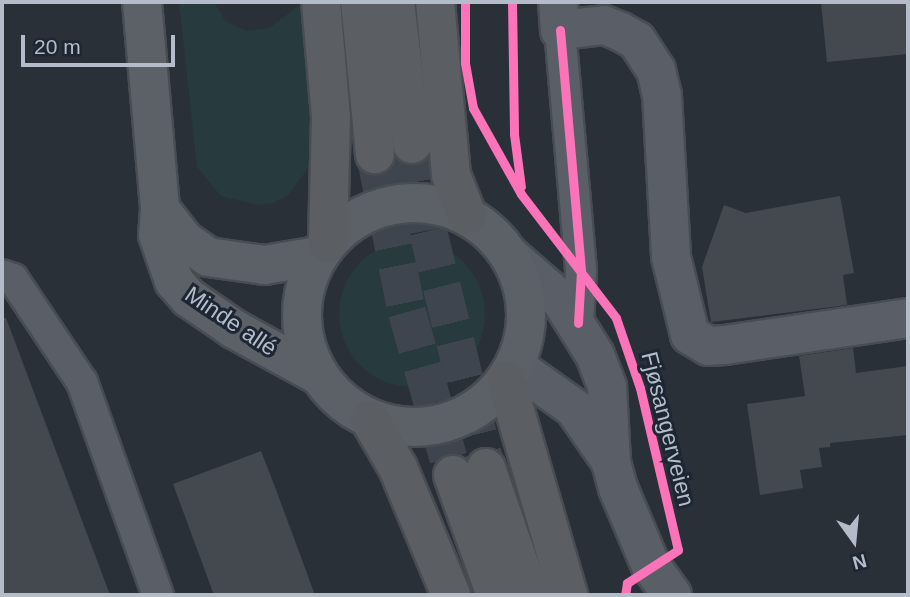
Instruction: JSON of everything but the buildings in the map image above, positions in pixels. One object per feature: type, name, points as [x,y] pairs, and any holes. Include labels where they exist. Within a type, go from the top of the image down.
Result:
[{"type":"highway","points":[[321,2],[331,117],[323,249]]},
{"type":"highway","points":[[360,2],[374,154]]},
{"type":"highway","points":[[396,2],[412,144]]},
{"type":"highway","points":[[435,2],[451,175],[467,215]]},
{"type":"highway","points":[[511,373],[568,595]]},
{"type":"highway","points":[[370,419],[398,468],[451,595]]},
{"type":"highway","points":[[496,595],[470,471],[530,595]]},
{"type":"main road","name":"Minde allé","points":[[142,2],[160,209],[158,235],[164,259],[174,281],[189,298],[318,375]]},
{"type":"main road","points":[[408,203],[438,205],[467,215],[491,232],[520,275],[527,321],[511,373],[479,407],[445,424],[420,428],[370,419],[341,401],[318,375],[302,328],[307,279],[323,249],[351,222],[378,209],[408,203]]},
{"type":"main road","name":"Minde allé","points":[[160,209],[184,240],[208,257],[264,265],[323,249]]},
{"type":"street","name":"Fjøsangerveien","points":[[559,16],[604,25],[621,32],[637,41],[656,70],[662,95],[671,257],[690,335],[708,346],[725,345],[908,318]]},
{"type":"street","points":[[509,255],[560,299],[578,323],[607,387],[611,462],[632,527],[672,595]]},
{"type":"street","points":[[511,373],[574,408],[611,462]]},
{"type":"lane","points":[[559,16],[581,271],[578,323]]},
{"type":"lane","points":[[2,275],[13,279],[82,382],[158,595]]},
{"type":"green space","points":[[179,2],[214,2],[225,21],[247,31],[269,28],[304,2],[314,129],[309,167],[289,194],[274,203],[258,205],[221,196],[197,167]]},
{"type":"green space","points":[[412,241],[440,247],[464,262],[479,286],[485,314],[479,342],[464,366],[440,381],[412,387],[384,381],[360,366],[345,342],[339,314],[345,286],[360,262],[384,247]]},
{"type":"tunnel","points":[[412,144],[428,231],[486,468]]},
{"type":"tunnel","points":[[375,154],[407,312],[453,475]]},
{"type":"cycle path","points":[[465,2],[465,63],[473,108],[521,194],[616,318],[640,388],[678,550],[627,583],[625,595]]},
{"type":"cycle path","points":[[512,2],[514,134],[521,187]]},
{"type":"cycle path","points":[[560,30],[581,271],[578,323]]}]
